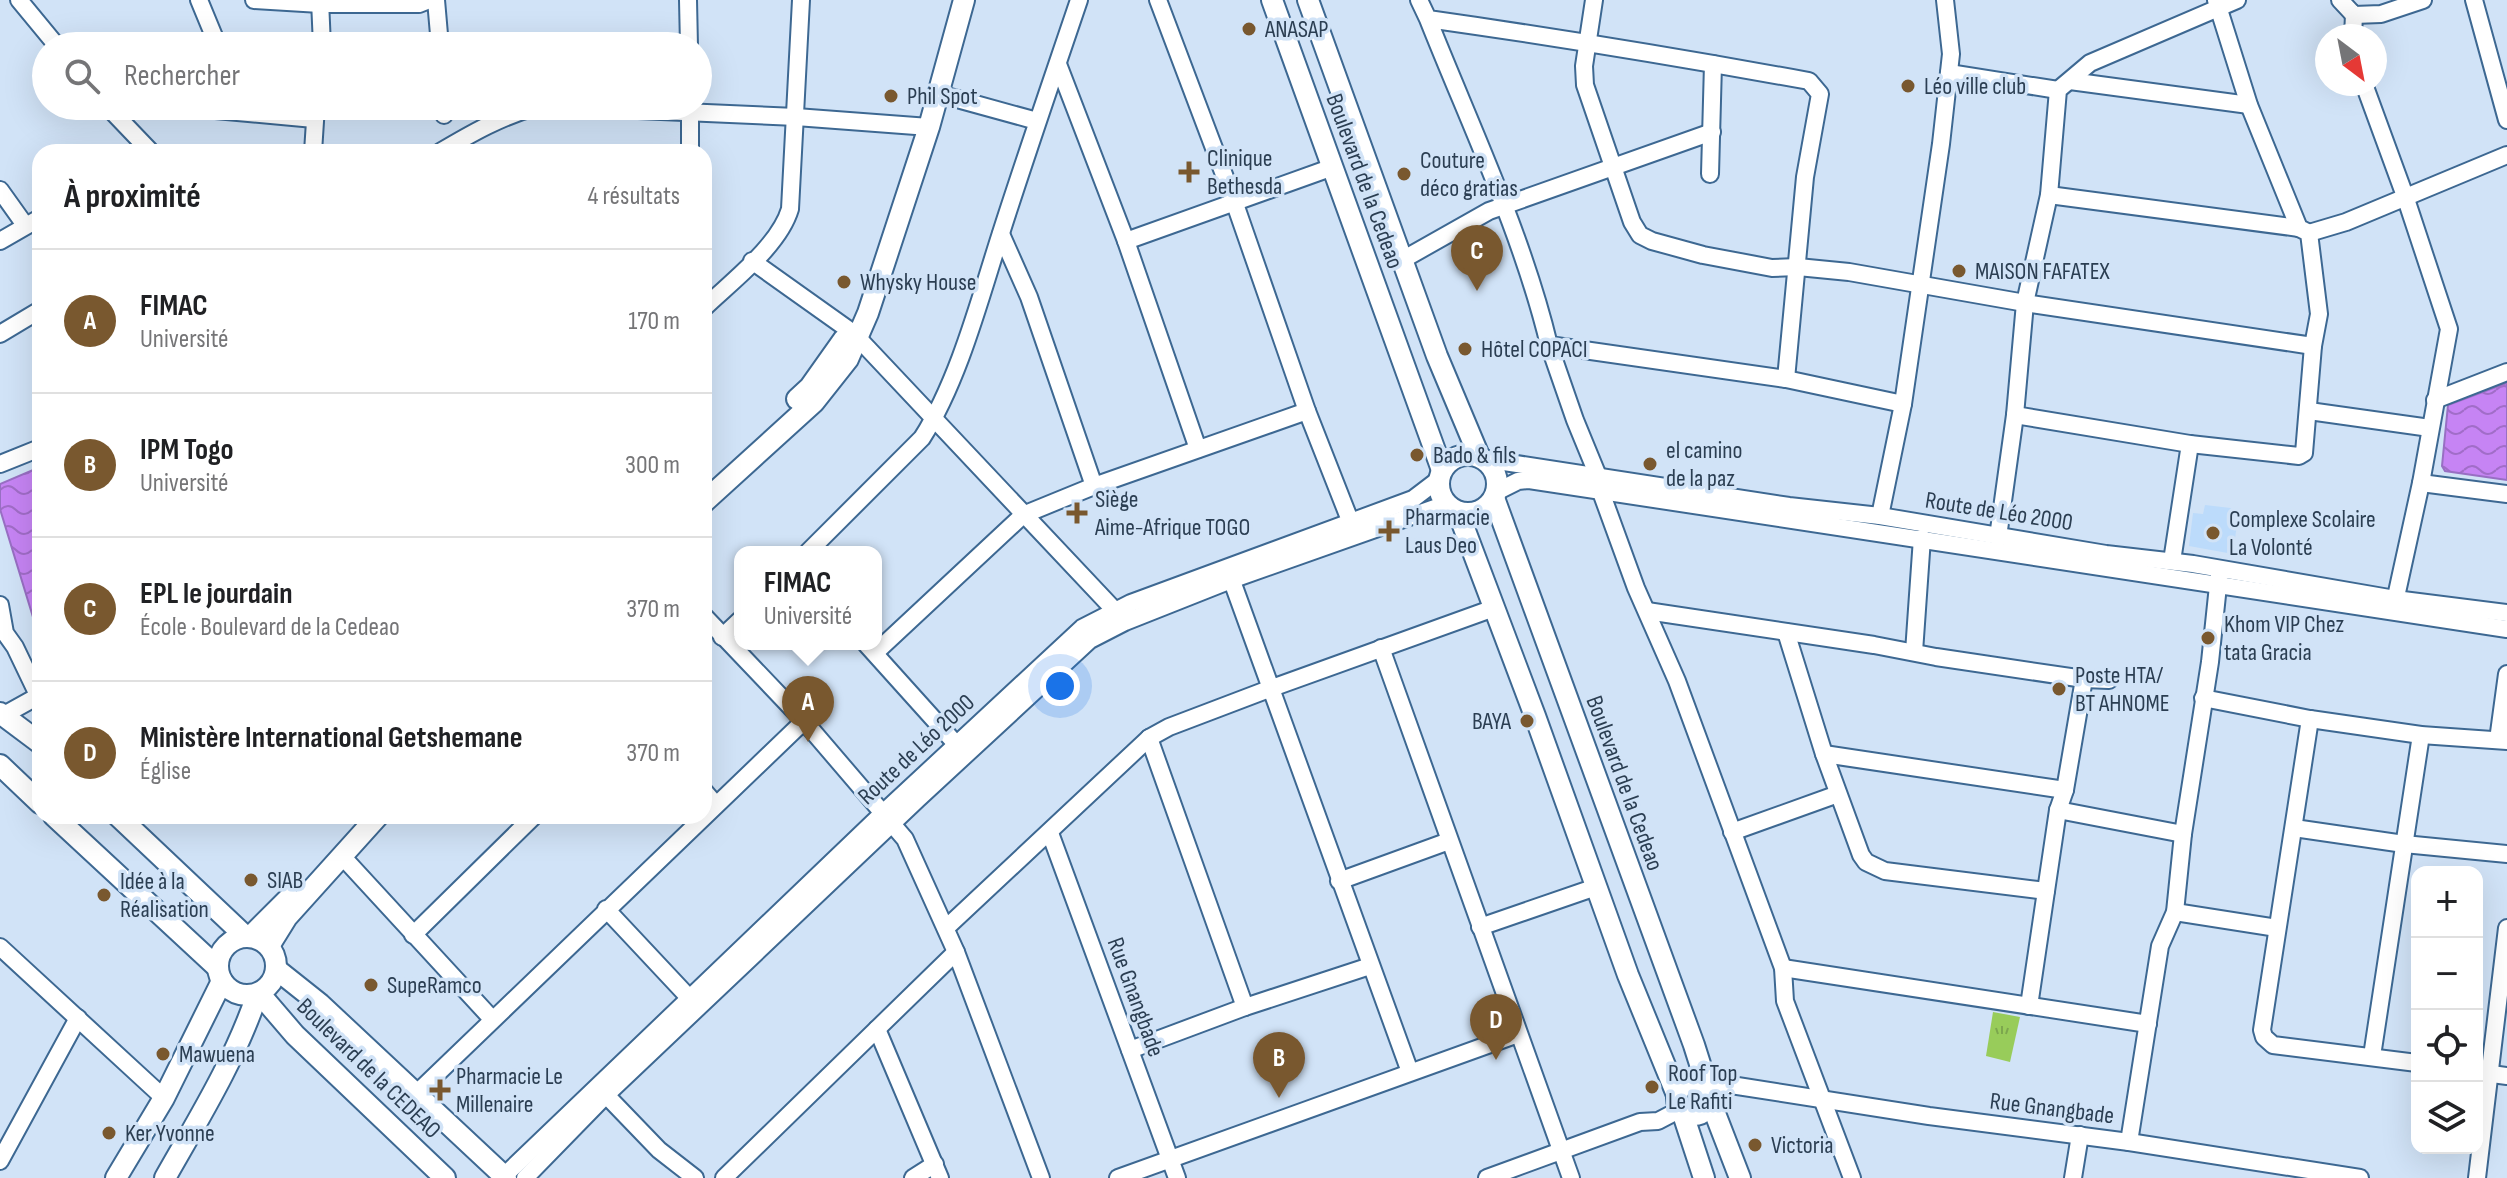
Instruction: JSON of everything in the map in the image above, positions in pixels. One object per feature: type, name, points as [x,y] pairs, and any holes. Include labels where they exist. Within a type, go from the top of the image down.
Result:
[{"type":"main road","points":[[712,495],[814,402],[848,359],[922,127],[951,0]]},
{"type":"main road","points":[[922,127],[939,94],[964,0]]},
{"type":"main road","name":"Boulevard de la Cedeao","points":[[1272,0],[1440,475]]},
{"type":"main road","name":"Boulevard de la Cedeao","points":[[1308,0],[1453,399],[1481,458]]},
{"type":"main road","points":[[712,479],[810,387],[854,334]]},
{"type":"main road","points":[[1452,508],[1479,511],[1495,495],[1496,473],[1481,458],[1462,455],[1447,463],[1440,475],[1438,489],[1452,508],[1494,608],[1628,975],[1679,1103],[1704,1178]]},
{"type":"main road","name":"Boulevard de la Cedeao","points":[[1495,495],[1740,1178]]},
{"type":"main road","points":[[2,714],[32,737]]},
{"type":"main road","points":[[0,765],[32,795]]},
{"type":"main road","points":[[62,824],[220,974],[234,992],[258,994]]},
{"type":"main road","points":[[127,824],[276,961],[273,979],[258,994],[232,1058],[165,1178]]},
{"type":"main road","points":[[255,939],[358,824]]},
{"type":"main road","points":[[116,1178],[164,1098],[220,974],[222,950],[228,943],[255,939],[287,917],[370,824]]},
{"type":"main road","points":[[276,969],[320,1004],[417,1093],[500,1175]]},
{"type":"main road","name":"Boulevard de la CEDEAO","points":[[258,994],[295,1035],[445,1178]]},
{"type":"main road","points":[[1689,1081],[1702,1082],[1709,1094],[1708,1108],[1699,1115],[1679,1103],[1684,1084],[1689,1081]]},
{"type":"street","points":[[19,0],[45,32]]},
{"type":"street","points":[[199,0],[212,32]]},
{"type":"street","points":[[254,0],[419,4],[429,0]]},
{"type":"street","points":[[436,0],[439,32]]},
{"type":"street","points":[[688,0],[689,32]]},
{"type":"street","points":[[712,300],[785,224],[790,209],[801,0]]},
{"type":"street","points":[[814,546],[922,438],[935,418],[1001,234],[1079,0]]},
{"type":"street","points":[[1158,0],[1234,201],[1307,411],[1351,523]]},
{"type":"street","points":[[1419,0],[1503,206],[1575,420],[1647,611],[1677,681],[1783,968],[1785,1001],[1852,1178]]},
{"type":"street","points":[[1594,0],[1585,85],[1632,222],[1640,235],[1652,241],[1703,255],[1772,268],[1849,272],[2025,303],[2313,346]]},
{"type":"street","points":[[1880,516],[1903,404],[1941,144],[1951,54],[1945,0]]},
{"type":"street","points":[[1998,537],[2015,415],[2025,303],[2049,195],[2064,85],[2090,63],[2217,3],[2237,0]]},
{"type":"street","points":[[2340,0],[2354,15],[2354,24]]},
{"type":"street","points":[[2354,15],[2381,14],[2423,0]]},
{"type":"street","points":[[2474,0],[2507,120]]},
{"type":"street","points":[[320,2],[321,32]]},
{"type":"street","points":[[2015,415],[2190,444],[2299,456],[2304,453],[2313,346],[2319,314],[2304,231],[2249,105],[2217,3]]},
{"type":"street","points":[[1428,19],[1588,42],[1809,81],[1820,94],[1805,177],[1786,379]]},
{"type":"street","points":[[1058,64],[1126,241],[1198,449]]},
{"type":"street","points":[[1710,174],[1713,64]]},
{"type":"street","points":[[1949,73],[2249,105]]},
{"type":"street","points":[[939,94],[1037,121]]},
{"type":"street","points":[[2368,96],[2449,329],[2421,483],[2394,606]]},
{"type":"street","points":[[712,111],[922,127]]},
{"type":"street","points":[[120,120],[143,144]]},
{"type":"street","points":[[313,144],[315,120]]},
{"type":"street","points":[[454,144],[498,120]]},
{"type":"street","points":[[690,120],[690,144]]},
{"type":"street","points":[[1404,259],[1503,206],[1712,132]]},
{"type":"street","points":[[2049,195],[2304,231],[2346,222],[2507,155]]},
{"type":"street","points":[[1126,241],[1333,167]]},
{"type":"street","points":[[0,190],[32,221]]},
{"type":"street","points":[[0,241],[32,223]]},
{"type":"street","points":[[1001,234],[1029,297],[1094,486]]},
{"type":"street","points":[[752,261],[854,334],[1120,616]]},
{"type":"street","points":[[0,334],[32,315]]},
{"type":"street","points":[[1549,345],[1786,379],[1903,404]]},
{"type":"street","points":[[2435,400],[2507,372]]},
{"type":"street","points":[[882,638],[1023,515],[1094,486],[1307,411]]},
{"type":"street","points":[[2309,411],[2430,428]]},
{"type":"street","points":[[2172,561],[2190,444]]},
{"type":"street","points":[[0,464],[32,451]]},
{"type":"street","name":"Route de Léo 2000","points":[[1481,458],[1600,484],[2060,562],[2219,576],[2507,629]]},
{"type":"street","name":"Route de Léo 2000","points":[[888,817],[956,744],[1082,628],[1229,574],[1413,499],[1440,475]]},
{"type":"street","name":"Route de Léo 2000","points":[[1495,495],[1518,481],[1600,484],[1880,516],[1998,537],[2172,561],[2219,576]]},
{"type":"street","points":[[2421,483],[2507,494]]},
{"type":"street","name":"Route de Léo 2000","points":[[1229,574],[1452,508]]},
{"type":"street","points":[[1914,652],[1922,538]]},
{"type":"street","points":[[1229,574],[1410,1072]]},
{"type":"street","points":[[2129,1142],[2160,946],[2175,912],[2219,576]]},
{"type":"street","points":[[0,605],[7,636],[32,681]]},
{"type":"street","name":"Route de Léo 2000","points":[[2394,606],[2507,613]]},
{"type":"street","points":[[946,928],[1149,738],[1169,727],[1269,689],[1494,608]]},
{"type":"street","points":[[1647,611],[2084,679],[2109,680]]},
{"type":"street","name":"Route de Léo 2000","points":[[500,1175],[694,1003],[888,817],[1120,616]]},
{"type":"street","points":[[712,625],[734,649]]},
{"type":"street","points":[[722,637],[734,626]]},
{"type":"street","points":[[1786,632],[1824,754],[1866,862],[1879,869],[2046,891]]},
{"type":"street","points":[[1381,648],[1571,1178]]},
{"type":"street","points":[[735,650],[804,721],[888,817],[915,857],[956,952],[1041,1178]]},
{"type":"street","points":[[872,650],[956,744]]},
{"type":"street","points":[[2203,698],[2310,719],[2421,735],[2502,740],[2507,674]]},
{"type":"street","points":[[2029,1006],[2058,810],[2065,790],[2084,679]]},
{"type":"street","points":[[2,714],[32,699]]},
{"type":"street","points":[[2310,719],[2262,1030],[2264,1037],[2273,1045],[2411,1062]]},
{"type":"street","points":[[712,809],[804,721]]},
{"type":"street","points":[[2372,1056],[2421,735]]},
{"type":"street","points":[[1149,738],[1245,1007]]},
{"type":"street","points":[[1824,754],[2065,790]]},
{"type":"street","points":[[1732,832],[1838,794]]},
{"type":"street","points":[[712,800],[716,805]]},
{"type":"street","points":[[2058,810],[2183,834]]},
{"type":"street","points":[[413,935],[526,824]]},
{"type":"street","points":[[417,1093],[696,824]]},
{"type":"street","points":[[2294,828],[2404,844],[2507,854]]},
{"type":"street","name":"Rue Gnangbade","points":[[1050,833],[1177,1178]]},
{"type":"street","points":[[1339,881],[1449,841]]},
{"type":"street","points":[[341,855],[492,1019]]},
{"type":"street","points":[[1480,927],[1596,887]]},
{"type":"street","points":[[606,909],[694,1003]]},
{"type":"street","points":[[2175,912],[2277,928]]},
{"type":"street","points":[[2507,928],[2504,972],[2483,1073],[2507,1076]]},
{"type":"street","points":[[0,947],[164,1098]]},
{"type":"street","points":[[724,1178],[956,952]]},
{"type":"street","points":[[1130,1050],[1245,1007],[1370,966]]},
{"type":"street","points":[[1783,968],[2148,1024]]},
{"type":"street","name":"Route de Léo 2000","points":[[525,1178],[694,1003]]},
{"type":"street","points":[[0,1161],[78,1018]]},
{"type":"street","points":[[877,1029],[938,1171],[913,1178]]},
{"type":"street","points":[[1118,1178],[1518,1034]]},
{"type":"street","points":[[2477,1178],[2482,1082]]},
{"type":"street","name":"Rue Gnangbade","points":[[1709,1094],[1737,1088],[2129,1142],[2360,1178]]},
{"type":"street","points":[[606,1095],[659,1150],[695,1178]]},
{"type":"street","points":[[1487,1178],[1640,1122],[1653,1110],[1679,1103]]},
{"type":"street","points":[[2073,1178],[2080,1135]]},
{"type":"shaded area","name":"Complexe Scolaire La Volonté","points":[[2205,505],[2239,509],[2233,554],[2189,546],[2193,513],[2203,514]]},
{"type":"green space","points":[[1993,1012],[2020,1017],[2010,1062],[1986,1056]]},
{"type":"water","points":[[2507,383],[2507,480],[2445,471],[2442,466],[2448,405]]},
{"type":"water","points":[[32,470],[32,614],[0,509],[0,484]]},
{"type":"place","name":"ANASAP","points":[[1249,29]]},
{"type":"place","name":"Léo ville club","points":[[1908,86]]},
{"type":"place","name":"Phil Spot","points":[[891,96]]},
{"type":"place","name":"Clinique Bethesda","points":[[1189,172]]},
{"type":"place","name":"Couture déco gratias","points":[[1404,174]]},
{"type":"place","name":"MAISON FAFATEX","points":[[1959,271]]},
{"type":"place","name":"Whysky House","points":[[844,282]]},
{"type":"place","name":"EPL le jourdain","points":[[1477,291]]},
{"type":"place","name":"Hôtel COPACI","points":[[1465,349]]},
{"type":"place","name":"Bado & fils","points":[[1417,455]]},
{"type":"place","name":"el camino de la paz","points":[[1650,464]]},
{"type":"place","name":"Siège Aime-Afrique TOGO","points":[[1077,513]]},
{"type":"place","name":"Pharmacie Laus Deo","points":[[1389,531]]},
{"type":"place","name":"Complexe Scolaire La Volonté","points":[[2213,533]]},
{"type":"place","name":"Khom VIP Chez tata Gracia","points":[[2208,638]]},
{"type":"place","name":"Poste HTA/ BT AHNOME","points":[[2059,689]]},
{"type":"place","name":"BAYA","points":[[1527,721]]},
{"type":"place","name":"FIMAC","points":[[808,742]]},
{"type":"place","name":"SIAB","points":[[251,880]]},
{"type":"place","name":"Idée à la Réalisation","points":[[104,895]]},
{"type":"place","name":"SupeRamco","points":[[371,985]]},
{"type":"place","name":"Mawuena","points":[[163,1054]]},
{"type":"place","name":"Ministère International Getshemane","points":[[1496,1060]]},
{"type":"place","name":"Roof Top Le Rafiti","points":[[1652,1087]]},
{"type":"place","name":"Pharmacie Le Millenaire","points":[[440,1090]]},
{"type":"place","name":"IPM Togo","points":[[1279,1098]]},
{"type":"place","name":"Ker Yvonne","points":[[109,1133]]},
{"type":"place","name":"Victoria","points":[[1755,1145]]}]
